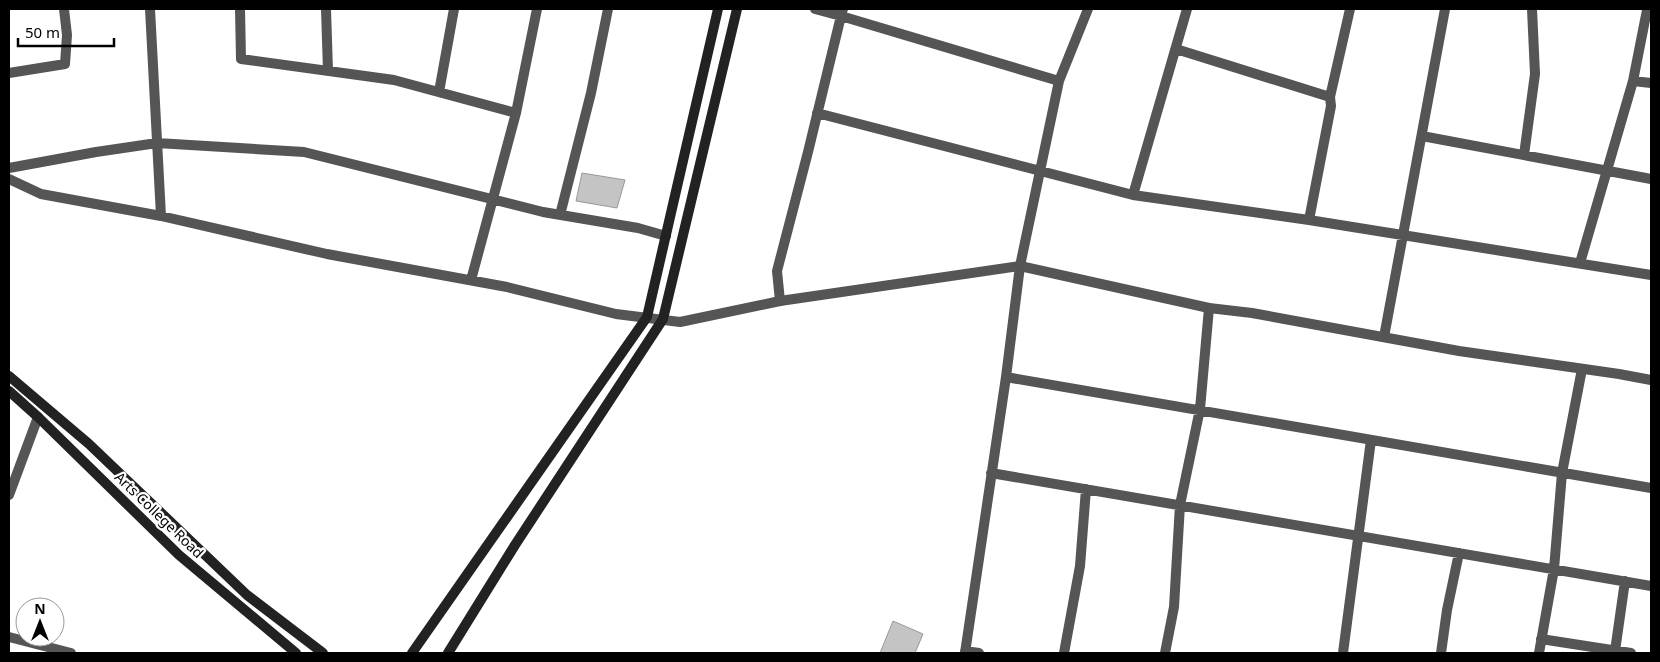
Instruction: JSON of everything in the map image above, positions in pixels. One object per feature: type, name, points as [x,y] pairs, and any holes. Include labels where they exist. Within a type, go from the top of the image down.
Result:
[{"type":"main road","points":[[412,653],[647,317],[718,9]]},
{"type":"main road","points":[[448,653],[515,545],[663,319],[737,9]]},
{"type":"main road","points":[[9,376],[89,444],[247,595],[323,653]]},
{"type":"main road","name":"Arts College Road","points":[[9,391],[179,555],[296,653]]},
{"type":"street","points":[[9,73],[65,64],[67,35],[64,9]]},
{"type":"street","points":[[150,9],[161,216]]},
{"type":"street","points":[[240,9],[242,59],[394,80],[516,113]]},
{"type":"street","points":[[326,9],[328,71]]},
{"type":"street","points":[[439,92],[454,9]]},
{"type":"street","points":[[470,280],[516,113],[537,9]]},
{"type":"street","points":[[560,215],[591,93],[608,9]]},
{"type":"street","points":[[815,9],[842,12],[1059,81]]},
{"type":"street","points":[[979,653],[965,652],[1006,377],[1020,266],[1059,81],[1088,9]]},
{"type":"street","points":[[1133,196],[1187,9]]},
{"type":"street","points":[[1309,220],[1331,106],[1330,97],[1350,9]]},
{"type":"street","points":[[1383,337],[1404,235],[1445,9]]},
{"type":"street","points":[[1524,155],[1535,74],[1532,9]]},
{"type":"street","points":[[1580,263],[1633,81],[1647,10]]},
{"type":"street","points":[[780,301],[777,271],[842,12]]},
{"type":"street","points":[[1176,49],[1330,97]]},
{"type":"street","points":[[1633,81],[1651,84]]},
{"type":"street","points":[[817,113],[1133,196],[1309,220],[1651,275]]},
{"type":"street","points":[[1422,136],[1651,179]]},
{"type":"street","points":[[9,168],[157,143],[304,152],[560,215],[638,228],[666,236]]},
{"type":"street","points":[[9,179],[41,194],[161,216],[327,254],[507,287],[616,314],[680,322],[780,301],[1020,266],[1209,308],[1252,313],[1460,351],[1582,368],[1651,380]]},
{"type":"street","points":[[1165,653],[1174,607],[1180,506],[1199,410],[1209,308]]},
{"type":"street","points":[[1539,653],[1554,569],[1562,472],[1582,368]]},
{"type":"street","points":[[1006,377],[1651,488]]},
{"type":"street","points":[[9,495],[38,417]]},
{"type":"street","points":[[1343,653],[1371,440]]},
{"type":"street","points":[[991,473],[1651,586]]},
{"type":"street","points":[[1064,653],[1080,566],[1086,489]]},
{"type":"street","points":[[1441,653],[1447,610],[1459,553]]},
{"type":"street","points":[[1615,651],[1625,581]]},
{"type":"street","points":[[9,637],[71,653]]},
{"type":"street","points":[[1541,639],[1631,653]]},
{"type":"building","points":[[582,173],[625,180],[617,208],[576,201]]},
{"type":"building","points":[[893,621],[923,634],[915,653],[880,653]]}]
